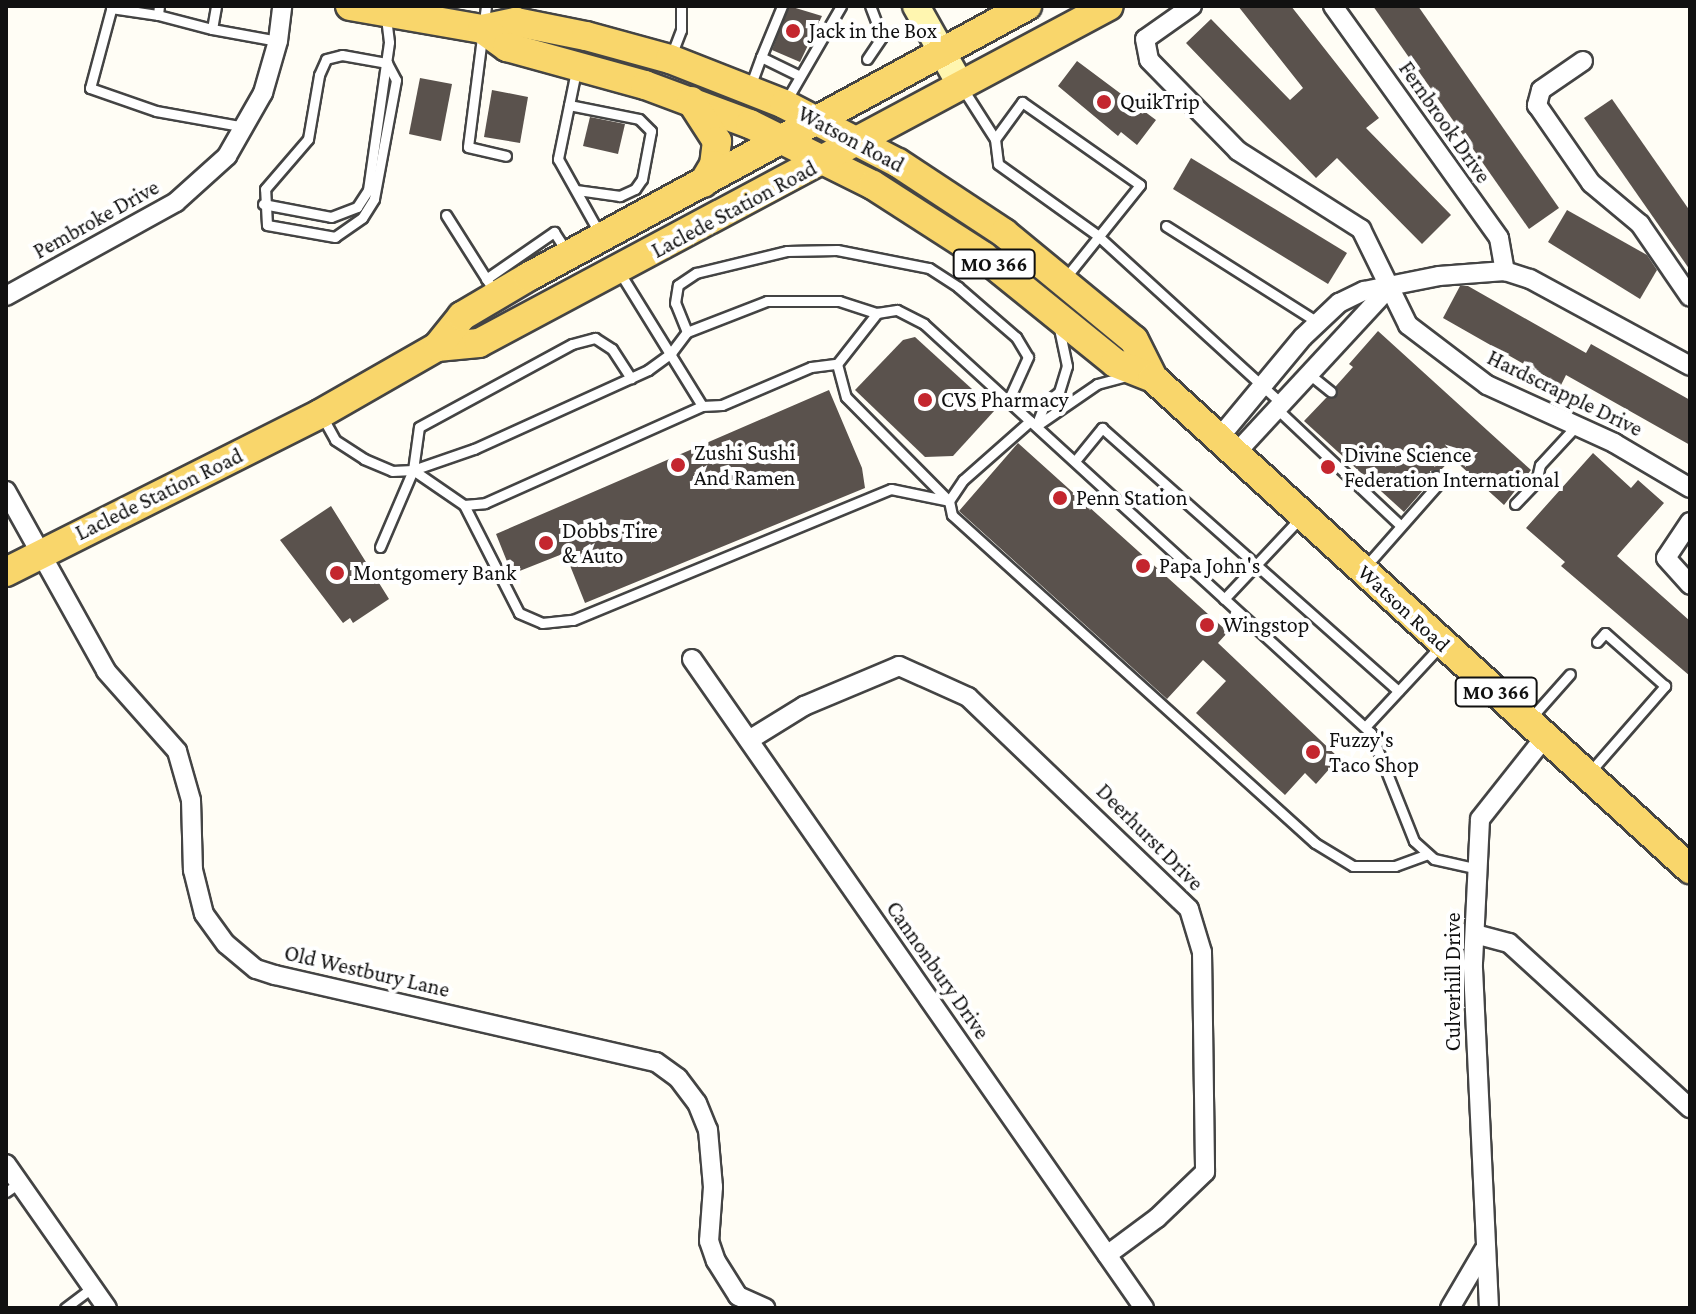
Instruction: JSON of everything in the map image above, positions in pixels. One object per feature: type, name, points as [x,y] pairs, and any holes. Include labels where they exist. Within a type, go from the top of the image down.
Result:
[{"type":"main road","name":"Watson Road","points":[[350,6],[484,18],[526,15],[670,59],[784,104],[860,141],[968,207],[1064,279],[1134,340],[1148,376]]},
{"type":"main road","name":"Laclede Station Road","points":[[6,572],[320,414],[437,347],[462,316],[491,288],[569,255],[1027,6]]},
{"type":"main road","name":"Laclede Station Road","points":[[437,347],[479,343],[1109,6]]},
{"type":"main road","name":"Watson Road","points":[[484,18],[507,47],[578,65],[691,101],[783,139],[826,159],[955,237],[1054,311],[1115,363],[1148,376],[1690,869]]},
{"type":"main road","points":[[691,101],[717,141],[714,165],[703,183]]},
{"type":"street","name":"Pembroke Drive","points":[[6,296],[176,202],[227,156],[245,127],[278,41],[282,6]]},
{"type":"street","points":[[916,6],[961,86]]},
{"type":"street","name":"Hardscrapple Drive","points":[[1192,6],[1145,39],[1149,60],[1238,151],[1361,229],[1387,290],[1408,325],[1455,365],[1516,400],[1577,425],[1662,468],[1690,488]]},
{"type":"street","name":"Fernbrook Drive","points":[[1333,6],[1499,238],[1505,271]]},
{"type":"street","points":[[1583,61],[1541,90],[1537,105],[1591,183],[1640,224],[1690,297]]},
{"type":"street","points":[[1228,446],[1264,387],[1317,322],[1350,296],[1439,276],[1505,271],[1530,279],[1690,366]]},
{"type":"street","points":[[1228,446],[1279,406],[1387,290]]},
{"type":"street","name":"Old Westbury Lane","points":[[6,491],[106,671],[177,751],[191,800],[190,838],[204,914],[226,944],[256,969],[275,975],[656,1062],[688,1090],[708,1130],[713,1187],[709,1241],[716,1261],[738,1296],[765,1308]]},
{"type":"street","points":[[1690,522],[1666,558],[1690,585]]},
{"type":"street","name":"Cannonbury Drive","points":[[692,659],[1144,1308]]},
{"type":"street","name":"Deerhurst Drive","points":[[749,740],[804,706],[899,666],[968,697],[1189,909],[1202,952],[1205,1172],[1157,1218],[1107,1255]]},
{"type":"street","name":"Culverhill Drive","points":[[1489,1308],[1484,1250],[1475,934],[1478,869],[1484,809],[1537,729]]},
{"type":"street","points":[[1475,934],[1509,943],[1690,1108]]},
{"type":"street","points":[[6,1164],[13,1188],[107,1308]]},
{"type":"street","points":[[1450,1308],[1484,1250]]},
{"type":"lane","points":[[212,29],[216,6]]},
{"type":"lane","points":[[670,59],[681,30],[681,6]]},
{"type":"lane","points":[[750,89],[782,6]]},
{"type":"lane","points":[[784,104],[841,6]]},
{"type":"lane","points":[[867,59],[882,37],[870,6]]},
{"type":"lane","points":[[245,127],[156,111],[90,88],[112,7],[158,10],[212,29],[278,41]]},
{"type":"lane","points":[[263,204],[331,217],[357,207],[368,190],[387,63],[386,9]]},
{"type":"lane","points":[[484,18],[468,147],[506,156]]},
{"type":"lane","points":[[342,55],[387,63],[396,80],[374,199],[362,218],[335,237],[267,225],[263,204],[265,189],[308,139],[326,59],[342,55]]},
{"type":"lane","points":[[761,57],[800,76]]},
{"type":"lane","points":[[578,65],[558,159],[561,172],[577,190],[601,237]]},
{"type":"lane","points":[[961,86],[995,139],[998,164],[1097,235],[1264,387],[1279,406],[1400,525]]},
{"type":"lane","points":[[995,139],[1022,102],[1140,185],[1064,279]]},
{"type":"lane","points":[[569,105],[639,119],[651,131],[642,179],[635,189],[620,196],[577,190]]},
{"type":"lane","points":[[446,215],[491,288]]},
{"type":"lane","points":[[1166,226],[1317,322]]},
{"type":"lane","points":[[687,332],[675,303],[678,285],[696,273],[739,260],[787,251],[837,250],[929,268],[1022,347],[1028,357],[1008,401]]},
{"type":"lane","points":[[618,270],[702,406]]},
{"type":"lane","points":[[320,414],[335,440],[364,459],[392,471],[413,470],[474,449],[631,378],[671,353],[687,332],[767,301],[839,301],[877,313],[897,310],[924,324],[1365,727],[1414,841],[1428,854],[1478,869]]},
{"type":"lane","points":[[1033,424],[1045,403],[1059,392],[1067,366],[1054,311]]},
{"type":"lane","points":[[464,505],[485,503],[702,406],[722,405],[811,367],[837,364],[877,313]]},
{"type":"lane","points":[[380,547],[413,470],[419,427],[572,344],[595,338],[612,349],[631,378]]},
{"type":"lane","points":[[837,364],[846,397],[949,501],[952,515],[1315,843],[1353,866],[1395,866],[1428,854]]},
{"type":"lane","points":[[1309,374],[1331,392]]},
{"type":"lane","points":[[949,501],[980,463],[1033,424],[1097,384],[1148,376]]},
{"type":"lane","points":[[1515,504],[1536,482],[1540,465],[1577,425]]},
{"type":"lane","points":[[1075,461],[1102,428],[1398,691]]},
{"type":"lane","points":[[413,470],[464,505],[519,613],[542,623],[573,620],[891,489],[949,501]]},
{"type":"lane","points":[[1363,570],[1441,481],[1436,476]]},
{"type":"lane","points":[[1224,599],[1303,515]]},
{"type":"lane","points":[[1587,775],[1665,686],[1605,633],[1597,642]]},
{"type":"lane","points":[[1365,727],[1442,644]]},
{"type":"lane","points":[[1537,729],[1570,674]]},
{"type":"lane","points":[[65,1308],[92,1288]]},
{"type":"building","name":"Jack in the Box","points":[[789,6],[822,16],[800,62],[772,50]]},
{"type":"building","points":[[1238,6],[1291,6],[1379,118],[1366,128],[1451,215],[1422,244],[1337,158],[1316,178],[1186,43],[1211,19],[1290,100],[1303,88]]},
{"type":"building","points":[[1373,6],[1418,6],[1559,208],[1529,229]]},
{"type":"building","name":"QuikTrip","points":[[1077,61],[1156,120],[1137,145],[1121,132],[1118,136],[1058,86]]},
{"type":"building","points":[[420,78],[452,84],[441,141],[409,134]]},
{"type":"building","points":[[492,90],[528,97],[520,143],[484,137]]},
{"type":"building","points":[[1612,99],[1690,211],[1690,270],[1584,118]]},
{"type":"building","points":[[590,117],[625,124],[618,154],[583,146]]},
{"type":"building","points":[[1191,158],[1347,253],[1328,284],[1173,189]]},
{"type":"building","points":[[1567,210],[1647,255],[1657,270],[1640,299],[1548,242]]},
{"type":"building","points":[[1460,286],[1468,286],[1586,353],[1591,344],[1690,400],[1690,445],[1566,375],[1561,385],[1443,318]]},
{"type":"building","points":[[1378,331],[1531,470],[1504,505],[1452,458],[1441,470],[1430,471],[1431,481],[1404,512],[1304,421],[1326,398],[1336,397],[1336,386],[1353,367],[1349,364]]},
{"type":"building","name":"CVS Pharmacy","points":[[915,337],[995,410],[953,456],[925,457],[855,390],[903,340]]},
{"type":"building","points":[[829,390],[862,468],[865,488],[585,603],[565,553],[512,574],[496,534]]},
{"type":"building","points":[[1018,443],[1228,632],[1218,643],[1339,758],[1316,784],[1305,773],[1285,795],[1196,713],[1226,681],[1203,660],[1167,699],[959,511]]},
{"type":"building","points":[[1593,453],[1631,488],[1638,480],[1664,503],[1617,556],[1690,621],[1690,676],[1561,566],[1565,562],[1526,528]]},
{"type":"building","name":"Montgomery Bank","points":[[331,506],[389,599],[353,623],[350,618],[343,623],[280,540]]},
{"type":"place","name":"Jack in the Box","points":[[793,31]]},
{"type":"place","name":"QuikTrip","points":[[1104,102]]},
{"type":"place","name":"CVS Pharmacy","points":[[925,400]]},
{"type":"place","name":"Zushi Sushi And Ramen","points":[[678,465]]},
{"type":"place","name":"Divine Science Federation International","points":[[1328,467]]},
{"type":"place","name":"Penn Station","points":[[1060,498]]},
{"type":"place","name":"Dobbs Tire & Auto","points":[[546,543]]},
{"type":"place","name":"Papa John's","points":[[1143,566]]},
{"type":"place","name":"Montgomery Bank","points":[[337,573]]},
{"type":"place","name":"Wingstop","points":[[1207,625]]},
{"type":"place","name":"Fuzzy's Taco Shop","points":[[1313,752]]}]
